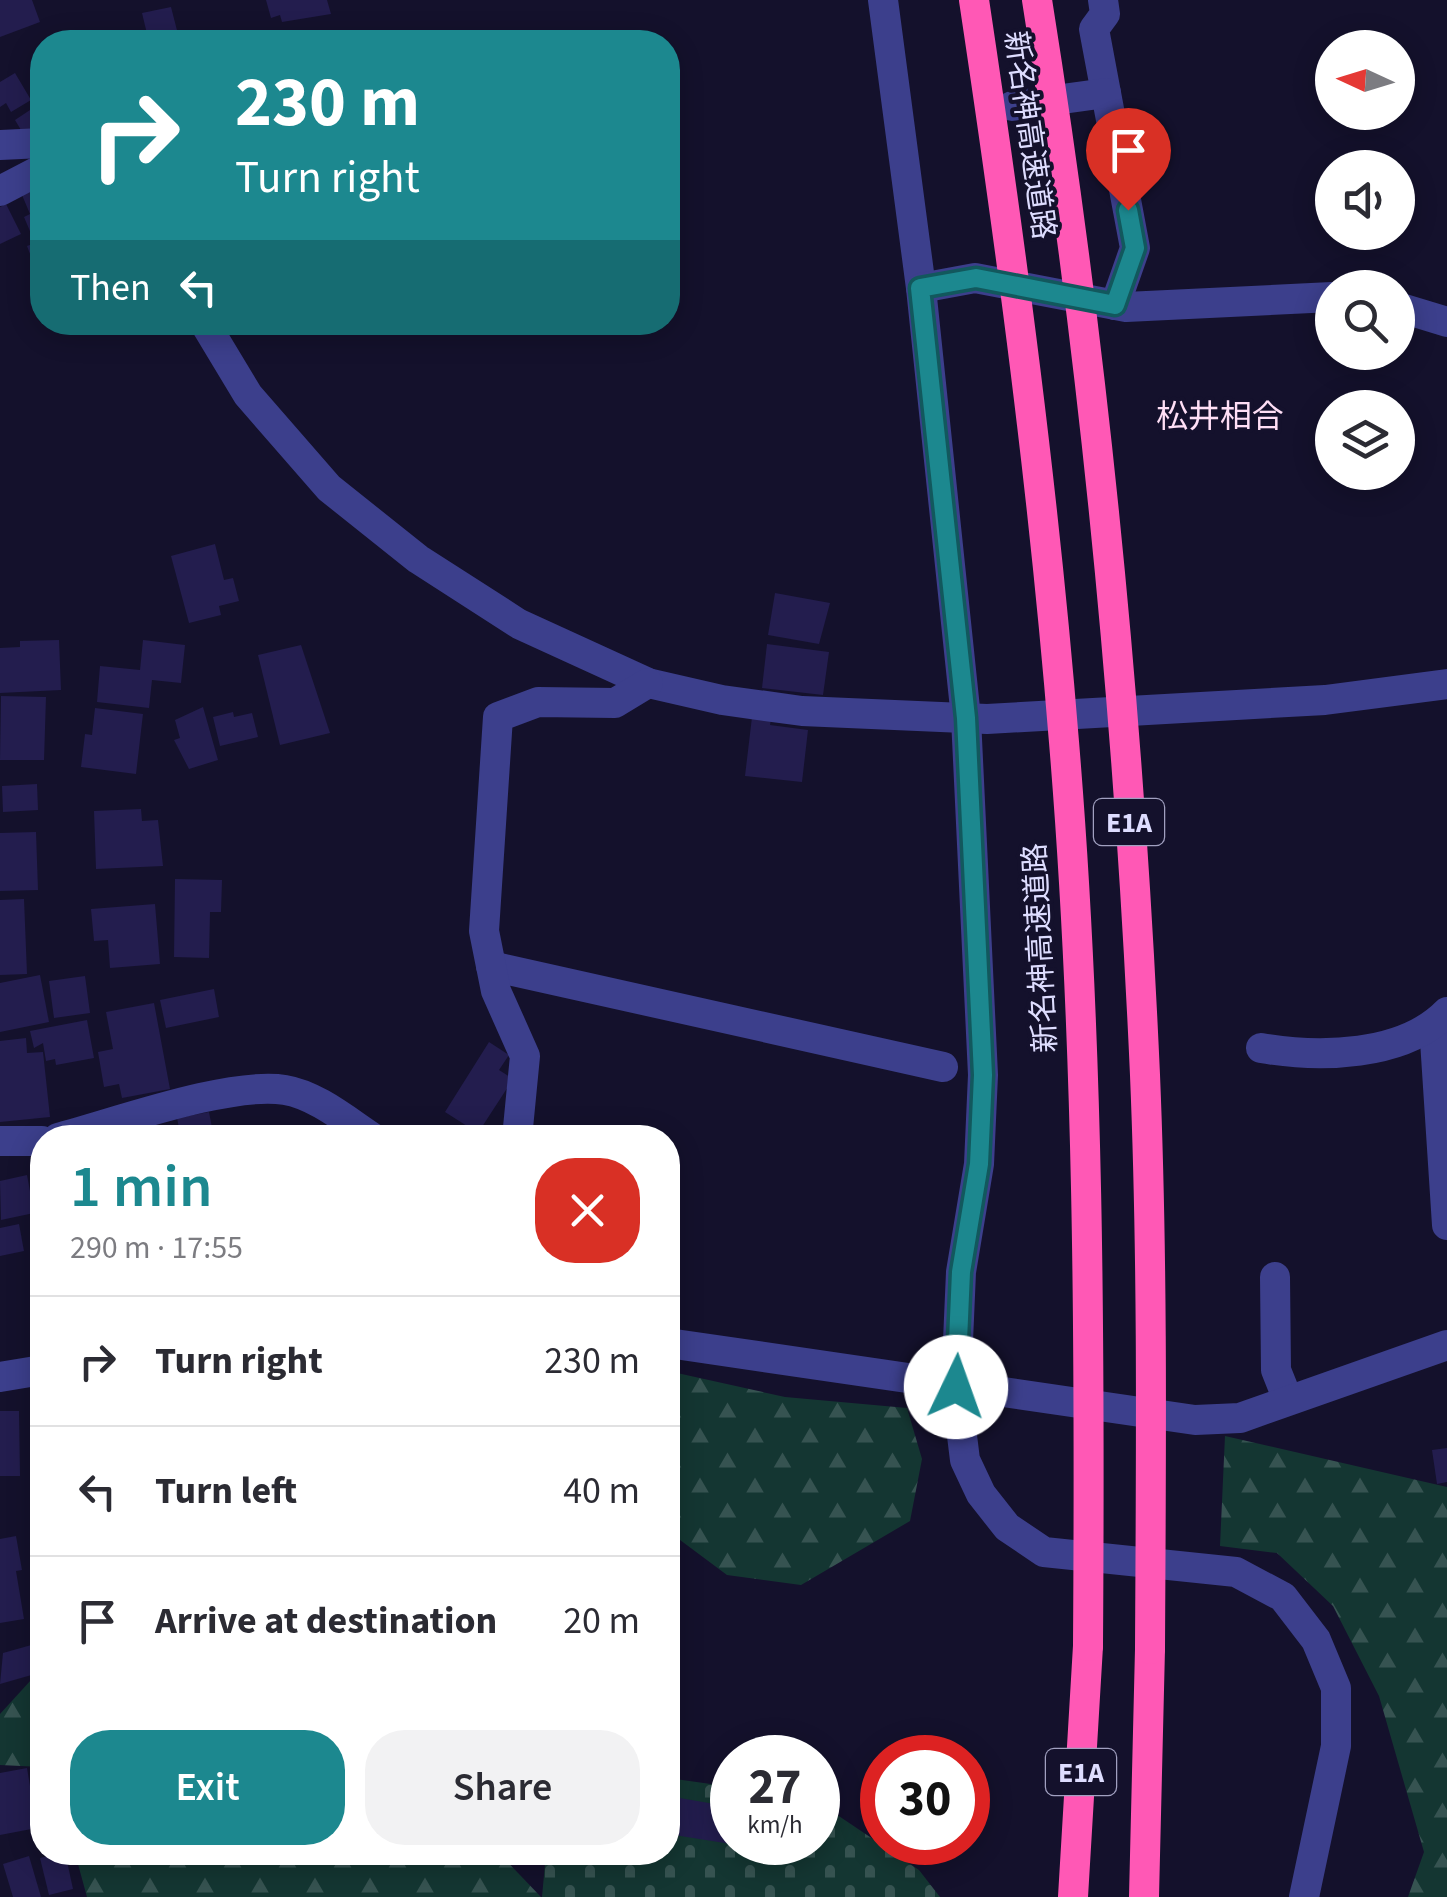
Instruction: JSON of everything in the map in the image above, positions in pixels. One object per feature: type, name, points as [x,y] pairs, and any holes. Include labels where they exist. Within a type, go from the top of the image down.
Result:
[{"type":"highway","name":"新名神高速道路","points":[[974,0],[1016,280],[1064,743],[1084,1133],[1090,1370],[1088,1646],[1074,1897]]},
{"type":"highway","name":"新名神高速道路","points":[[1037,0],[1070,211],[1119,652],[1145,1076],[1150,1649],[1144,1897]]},
{"type":"street","points":[[883,0],[920,288],[966,718],[983,1075],[979,1164],[961,1272],[956,1387],[965,1460],[982,1494],[1007,1526],[1044,1552],[1236,1572],[1283,1597],[1316,1640],[1336,1688],[1336,1746],[1304,1897]]},
{"type":"street","points":[[1103,0],[1106,14],[1094,29],[1135,248],[1115,305]]},
{"type":"street","points":[[1012,106],[1106,93]]},
{"type":"street","points":[[0,145],[30,144]]},
{"type":"street","points":[[0,191],[30,175]]},
{"type":"street","points":[[920,288],[976,278],[1115,305],[1315,298]]},
{"type":"street","points":[[1415,312],[1447,322]]},
{"type":"street","points":[[212,335],[248,396],[329,488],[418,560],[519,624],[648,683],[722,700],[802,711],[966,718],[1325,700],[1447,684]]},
{"type":"street","points":[[518,1125],[525,1056],[496,991],[484,931],[498,717],[538,702],[615,703],[648,683]]},
{"type":"street","points":[[491,966],[943,1067]]},
{"type":"street","points":[[1261,1048],[1309,1056],[1376,1047],[1441,1018],[1447,1225]]},
{"type":"street","points":[[108,1125],[234,1092],[284,1090],[308,1097],[352,1125]]},
{"type":"street","points":[[0,1142],[30,1141]]},
{"type":"street","points":[[1276,1276],[1276,1370],[1288,1400]]},
{"type":"street","points":[[680,1345],[1194,1420],[1240,1418],[1447,1346]]},
{"type":"street","points":[[0,1377],[30,1372]]},
{"type":"green space","points":[[680,1374],[785,1397],[907,1408],[922,1459],[910,1521],[801,1585],[727,1575],[680,1540]]},
{"type":"green space","points":[[1225,1436],[1447,1487],[1447,1897],[1408,1897],[1424,1852],[1379,1696],[1333,1606],[1277,1553],[1220,1546]]},
{"type":"green space","points":[[30,1681],[30,1766],[0,1765],[0,1714]]},
{"type":"green space","points":[[680,1780],[710,1784],[710,1865],[840,1865],[840,1817],[860,1830],[860,1865],[912,1865],[940,1897],[542,1897],[545,1865],[680,1865]]},
{"type":"green space","points":[[78,1865],[510,1865],[541,1897],[87,1897]]},
{"type":"building","points":[[0,0],[32,0],[40,22],[0,37]]},
{"type":"building","points":[[266,0],[327,0],[331,14],[282,22],[280,15],[271,18]]},
{"type":"building","points":[[171,7],[177,30],[146,30],[142,13]]},
{"type":"building","points":[[15,73],[30,101],[11,112],[6,103],[0,107],[0,82]]},
{"type":"building","points":[[30,110],[30,132],[24,135],[15,120]]},
{"type":"building","points":[[30,192],[30,214],[22,195]]},
{"type":"building","points":[[6,204],[21,234],[0,244],[0,207]]},
{"type":"building","points":[[215,544],[224,580],[233,578],[239,601],[219,606],[221,615],[189,623],[171,556]]},
{"type":"building","points":[[775,593],[830,603],[819,644],[768,635]]},
{"type":"building","points":[[59,640],[61,690],[0,693],[0,648],[20,647],[20,641]]},
{"type":"building","points":[[143,640],[185,645],[181,683],[152,680],[149,708],[97,702],[100,666],[140,670]]},
{"type":"building","points":[[767,644],[829,652],[823,695],[762,688]]},
{"type":"building","points":[[301,645],[330,733],[280,745],[258,655]]},
{"type":"building","points":[[1,696],[46,697],[44,760],[0,760]]},
{"type":"building","points":[[203,707],[218,760],[189,769],[174,740],[180,738],[175,720]]},
{"type":"building","points":[[95,708],[143,714],[136,774],[81,767],[85,734],[92,735]]},
{"type":"building","points":[[233,712],[234,717],[252,713],[258,737],[220,746],[213,717]]},
{"type":"building","points":[[752,717],[771,719],[770,725],[808,730],[802,782],[745,776]]},
{"type":"building","points":[[37,784],[38,810],[3,812],[2,786]]},
{"type":"building","points":[[141,809],[142,821],[158,820],[163,866],[96,869],[94,811]]},
{"type":"building","points":[[36,832],[38,890],[0,891],[0,833]]},
{"type":"building","points":[[175,879],[222,880],[221,912],[210,912],[209,958],[174,957]]},
{"type":"building","points":[[24,899],[27,974],[0,975],[0,900]]},
{"type":"building","points":[[155,904],[160,964],[110,968],[108,940],[94,941],[91,909]]},
{"type":"building","points":[[40,975],[49,1022],[0,1032],[0,983]]},
{"type":"building","points":[[85,976],[90,1013],[54,1018],[49,981]]},
{"type":"building","points":[[214,989],[219,1017],[166,1028],[160,1000]]},
{"type":"building","points":[[154,1003],[170,1089],[122,1098],[119,1084],[104,1087],[98,1052],[113,1049],[106,1012]]},
{"type":"building","points":[[87,1020],[94,1058],[56,1065],[55,1059],[46,1061],[43,1043],[34,1048],[30,1031]]},
{"type":"building","points":[[26,1038],[27,1053],[43,1052],[50,1117],[0,1122],[0,1041]]},
{"type":"building","points":[[489,1042],[509,1055],[499,1070],[513,1079],[483,1125],[465,1125],[445,1112]]},
{"type":"building","points":[[209,1112],[212,1125],[178,1125],[177,1118]]},
{"type":"building","points":[[27,1175],[30,1214],[1,1220],[0,1181]]},
{"type":"building","points":[[19,1224],[24,1251],[0,1256],[0,1228]]},
{"type":"building","points":[[0,1411],[19,1411],[20,1476],[0,1476]]},
{"type":"building","points":[[1447,1448],[1447,1482],[1437,1484],[1432,1450]]},
{"type":"building","points":[[16,1536],[22,1570],[16,1571],[24,1619],[0,1623],[0,1539]]},
{"type":"building","points":[[30,1645],[30,1675],[0,1684],[3,1653]]},
{"type":"building","points":[[27,1768],[30,1829],[0,1835],[0,1773]]},
{"type":"building","points":[[680,1798],[710,1803],[710,1841],[680,1836]]},
{"type":"building","points":[[29,1856],[41,1897],[13,1897],[3,1864]]},
{"type":"building","points":[[42,1865],[68,1865],[73,1889],[49,1895]]},
{"type":"district","name":"松井相合","points":[[1220,416]]},
{"type":"route","points":[[956,1387],[961,1272],[979,1164],[983,1075],[966,718],[920,288],[976,278],[1115,305],[1135,248],[1128,210]]}]
